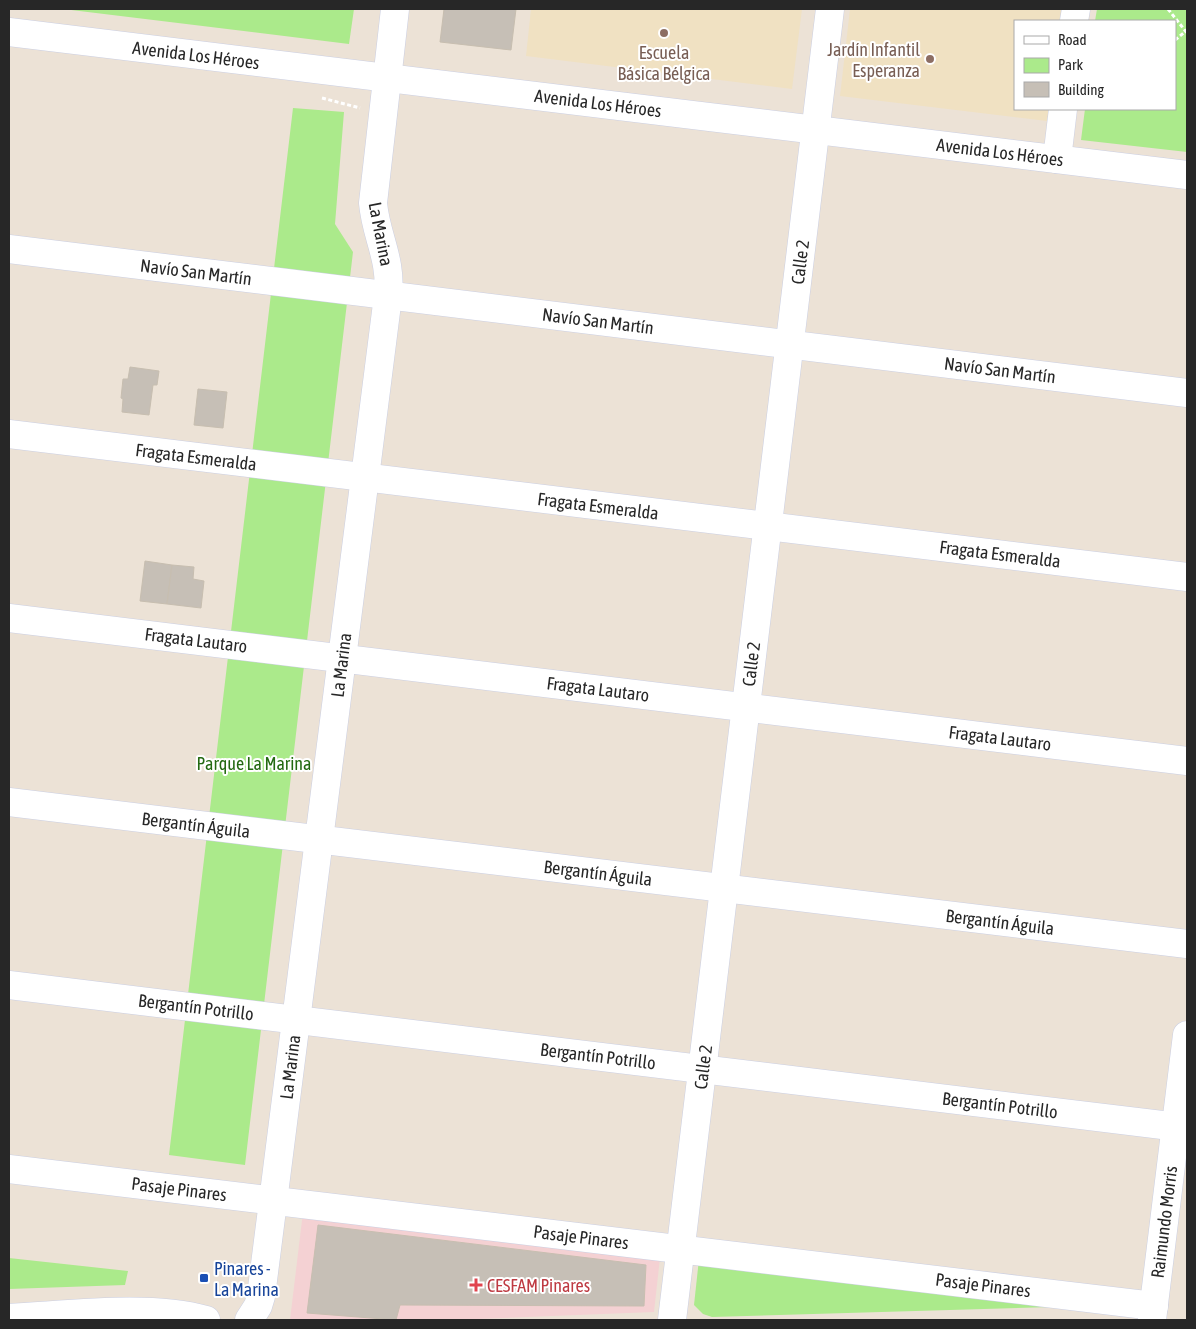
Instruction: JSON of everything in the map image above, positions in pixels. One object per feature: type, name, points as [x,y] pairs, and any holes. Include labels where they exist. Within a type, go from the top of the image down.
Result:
[{"type":"street","name":"La Marina","points":[[249,1320],[255,1313],[261,1296],[388,296],[388,261],[374,217],[373,203],[395,9]]},
{"type":"street","name":"Calle 2","points":[[672,1320],[830,9]]},
{"type":"street","name":"Avenida Los Héroes","points":[[9,32],[1187,175]]},
{"type":"street","points":[[1056,159],[1063,110]]},
{"type":"street","name":"Navío San Martín","points":[[9,249],[1187,393]]},
{"type":"street","name":"Fragata Esmeralda","points":[[9,434],[1187,577]]},
{"type":"street","name":"Fragata Lautaro","points":[[9,618],[1187,761]]},
{"type":"street","name":"Bergantín Águila","points":[[9,802],[1187,944]]},
{"type":"street","name":"Bergantín Potrillo","points":[[9,985],[1182,1128]]},
{"type":"street","name":"Raimundo Morris","points":[[1153,1313],[1182,1128],[1187,1035]]},
{"type":"street","name":"Pasaje Pinares","points":[[9,1168],[681,1249],[1153,1313]]},
{"type":"street","points":[[9,1318],[144,1312],[181,1314],[206,1320]]},
{"type":"path","points":[[1168,9],[1187,31],[1176,39]]},
{"type":"shaded area","name":"Escuela Básica Bélgica","points":[[531,9],[802,9],[792,89],[526,56]]},
{"type":"shaded area","name":"Jardín Infantil Esperanza","points":[[850,9],[1068,9],[1067,20],[1014,20],[1014,110],[1056,110],[1055,122],[840,96]]},
{"type":"shaded area","name":"CESFAM Pinares","points":[[303,1212],[660,1258],[654,1312],[454,1320],[290,1320]]},
{"type":"green space","points":[[63,9],[354,9],[349,44]]},
{"type":"green space","points":[[1097,9],[1187,9],[1187,152],[1081,140],[1085,110],[1176,110],[1176,20],[1095,20]]},
{"type":"green space","name":"Parque La Marina","points":[[293,108],[344,112],[335,224],[353,252],[245,1165],[169,1155]]},
{"type":"green space","points":[[9,1258],[128,1271],[125,1285],[9,1289]]},
{"type":"green space","points":[[699,1259],[1088,1306],[712,1317],[703,1314],[694,1305]]},
{"type":"building","points":[[444,9],[516,9],[511,50],[440,42]]},
{"type":"building","points":[[130,367],[159,371],[157,385],[153,385],[149,415],[122,412],[123,379],[128,379]]},
{"type":"building","points":[[198,389],[227,392],[223,428],[194,425]]},
{"type":"building","points":[[145,561],[172,565],[167,604],[140,601]]},
{"type":"building","points":[[172,565],[194,567],[193,579],[204,581],[201,608],[167,604]]},
{"type":"building","name":"CESFAM Pinares","points":[[318,1225],[646,1265],[644,1306],[400,1305],[396,1320],[307,1313]]},
{"type":"place","name":"Escuela Básica Bélgica","points":[[664,33]]},
{"type":"place","name":"Jardín Infantil Esperanza","points":[[930,59]]},
{"type":"place","name":"Pinares - La Marina","points":[[204,1278]]},
{"type":"place","name":"CESFAM Pinares","points":[[476,1285]]}]
